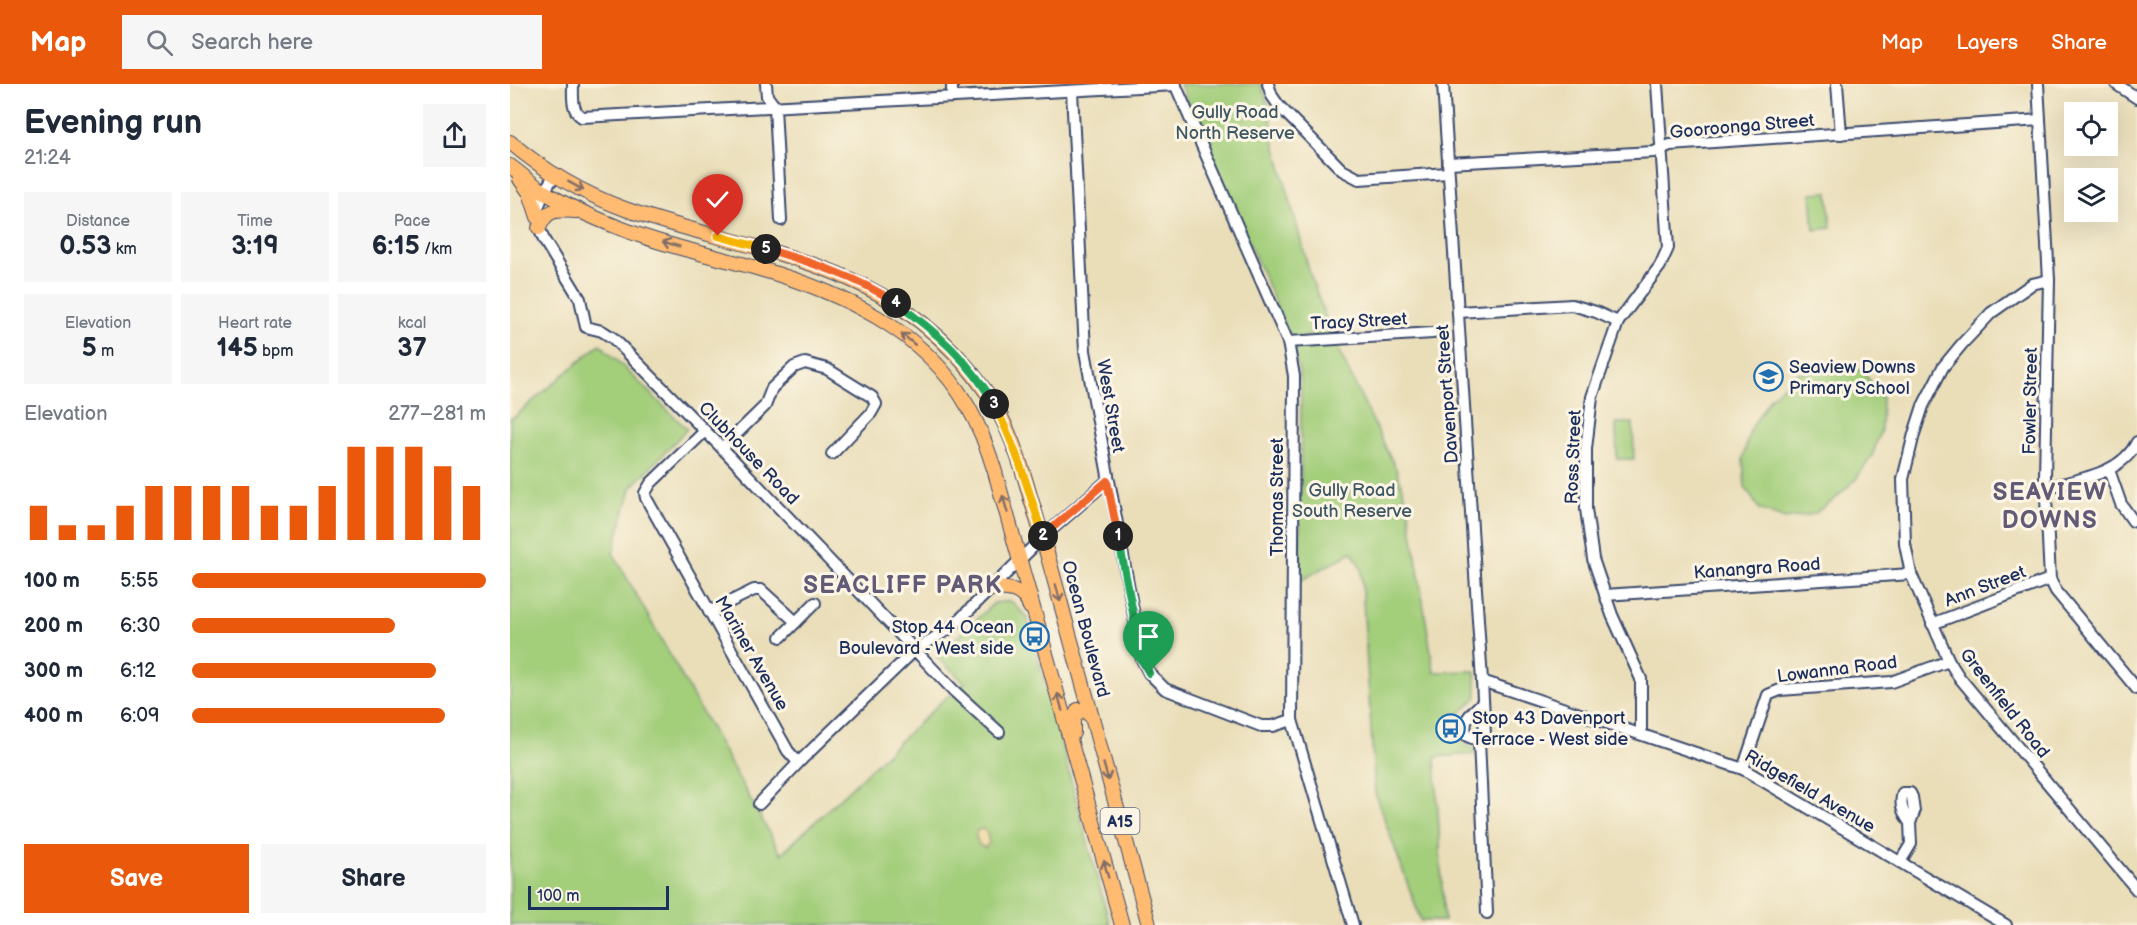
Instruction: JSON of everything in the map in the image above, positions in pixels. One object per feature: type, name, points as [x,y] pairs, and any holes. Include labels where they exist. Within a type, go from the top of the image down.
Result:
[{"type":"main road","name":"Ocean Boulevard","points":[[510,142],[555,174],[624,208],[816,265],[888,297],[942,339],[968,367],[989,395],[1020,462],[1043,537],[1149,925]]},
{"type":"main road","name":"A15","points":[[511,166],[544,192],[620,228],[764,270],[818,289],[875,314],[926,354],[951,381],[967,405],[984,439],[1021,560],[1122,925]]},
{"type":"main road","points":[[511,166],[530,193],[539,223]]},
{"type":"main road","points":[[539,223],[550,212],[584,211]]},
{"type":"main road","points":[[991,590],[1008,588],[1015,589],[1022,594],[1028,601],[1041,633]]},
{"type":"main road","points":[[1076,759],[1073,733],[1075,714],[1078,710],[1084,710],[1091,716]]},
{"type":"street","points":[[573,84],[576,113],[582,117],[1176,84]]},
{"type":"street","points":[[766,84],[767,96],[775,107],[780,220]]},
{"type":"street","points":[[952,84],[952,97]]},
{"type":"street","name":"Thomas Street","points":[[1176,84],[1287,342],[1294,376],[1292,720],[1353,925]]},
{"type":"street","name":"Gooroonga Street","points":[[1268,84],[1279,106],[1342,170],[1359,179],[1448,168],[1654,152],[1670,145],[2040,120]]},
{"type":"street","name":"Davenport Street","points":[[1443,84],[1484,702],[1485,735],[1479,741],[1488,913]]},
{"type":"street","name":"Ross Street","points":[[1641,734],[1641,679],[1612,615],[1593,559],[1586,509],[1586,449],[1592,397],[1618,322],[1660,266],[1668,248],[1657,84]]},
{"type":"street","points":[[1837,84],[1840,134]]},
{"type":"street","name":"Fowler Street","points":[[2038,84],[2049,280],[2046,488],[2050,579]]},
{"type":"street","points":[[2116,84],[2137,98]]},
{"type":"street","name":"West Street","points":[[1072,91],[1084,351],[1142,659],[1149,673],[1166,688],[1261,726],[1273,726],[1292,720]]},
{"type":"street","points":[[539,223],[538,208],[555,174]]},
{"type":"street","name":"Clubhouse Road","points":[[539,223],[544,240],[580,299],[586,327],[603,331],[614,338],[954,691],[999,732]]},
{"type":"street","name":"Greenfield Road","points":[[2049,280],[2032,284],[1992,313],[1943,367],[1923,406],[1903,479],[1905,544],[1911,574],[1949,661],[1959,677],[2137,890]]},
{"type":"street","points":[[1458,312],[1572,306],[1596,312],[1618,322]]},
{"type":"street","name":"Tracy Street","points":[[1287,342],[1433,333]]},
{"type":"street","points":[[722,448],[765,406],[772,388],[794,367],[806,363],[827,369],[872,397],[876,404],[871,413],[832,454]]},
{"type":"street","name":"Mariner Avenue","points":[[705,431],[651,483],[645,493],[646,498],[788,751],[796,760],[801,760]]},
{"type":"street","points":[[2046,488],[2109,470],[2125,458],[2137,442]]},
{"type":"street","points":[[2109,470],[2121,504],[2133,521],[2137,522]]},
{"type":"street","points":[[759,804],[801,760],[915,650],[952,627],[1043,537],[1107,481]]},
{"type":"street","name":"Kanangra Road","points":[[1605,595],[1911,574]]},
{"type":"street","points":[[2050,579],[2056,591],[2135,683]]},
{"type":"street","name":"Ann Street","points":[[1932,624],[2050,579]]},
{"type":"street","points":[[709,612],[754,590],[761,590],[796,622]]},
{"type":"street","points":[[780,637],[815,603]]},
{"type":"street","name":"Lowanna Road","points":[[1743,769],[1767,695],[1780,690],[1892,682],[1949,661]]},
{"type":"street","name":"Ridgefield Avenue","points":[[1482,681],[1743,769],[2006,925]]},
{"type":"street","name":"Davenport Street","points":[[1479,741],[1467,736],[1464,727],[1466,719],[1484,702]]},
{"type":"street","points":[[1900,862],[1911,844],[1910,823]]},
{"type":"green space","name":"Gully Road North Reserve","points":[[1180,84],[1261,84],[1269,107],[1274,141],[1310,274],[1332,335],[1290,337]]},
{"type":"green space","points":[[1828,192],[1831,228],[1814,230],[1811,193]]},
{"type":"green space","points":[[600,344],[687,429],[631,488],[613,553],[781,854],[942,701],[965,683],[937,657],[994,603],[1011,601],[1027,617],[1110,925],[510,925],[510,418]]},
{"type":"green space","name":"Gully Road South Reserve","points":[[1336,345],[1397,471],[1408,506],[1434,672],[1475,671],[1477,697],[1454,719],[1455,733],[1465,745],[1474,747],[1475,754],[1435,757],[1444,921],[1421,921],[1375,793],[1361,568],[1352,552],[1300,581],[1301,382],[1295,353],[1300,347]]},
{"type":"green space","points":[[1831,364],[1863,371],[1882,398],[1881,430],[1872,456],[1856,479],[1814,514],[1785,519],[1759,509],[1745,487],[1743,458],[1750,430],[1770,398],[1796,374]]},
{"type":"green space","points":[[1616,423],[1633,423],[1634,459],[1617,459]]},
{"type":"sand","points":[[983,829],[987,833],[989,843],[985,848],[979,845],[976,836],[977,830]]},
{"type":"place","name":"Seaview Downs Primary School","points":[[1768,377]]},
{"type":"place","name":"Stop 44 Ocean Boulevard - West side","points":[[1035,637]]},
{"type":"place","name":"Stop 43 Davenport Terrace - West side","points":[[1451,728]]},
{"type":"district","name":"SEAVIEW DOWNS","points":[[2050,506]]},
{"type":"district","name":"SEACLIFF PARK","points":[[903,585]]},
{"type":"route","points":[[718,236],[816,265],[855,281],[888,297],[942,339],[968,367],[989,395],[1006,428],[1020,462],[1043,537],[1107,481],[1142,659],[1149,673]]}]
